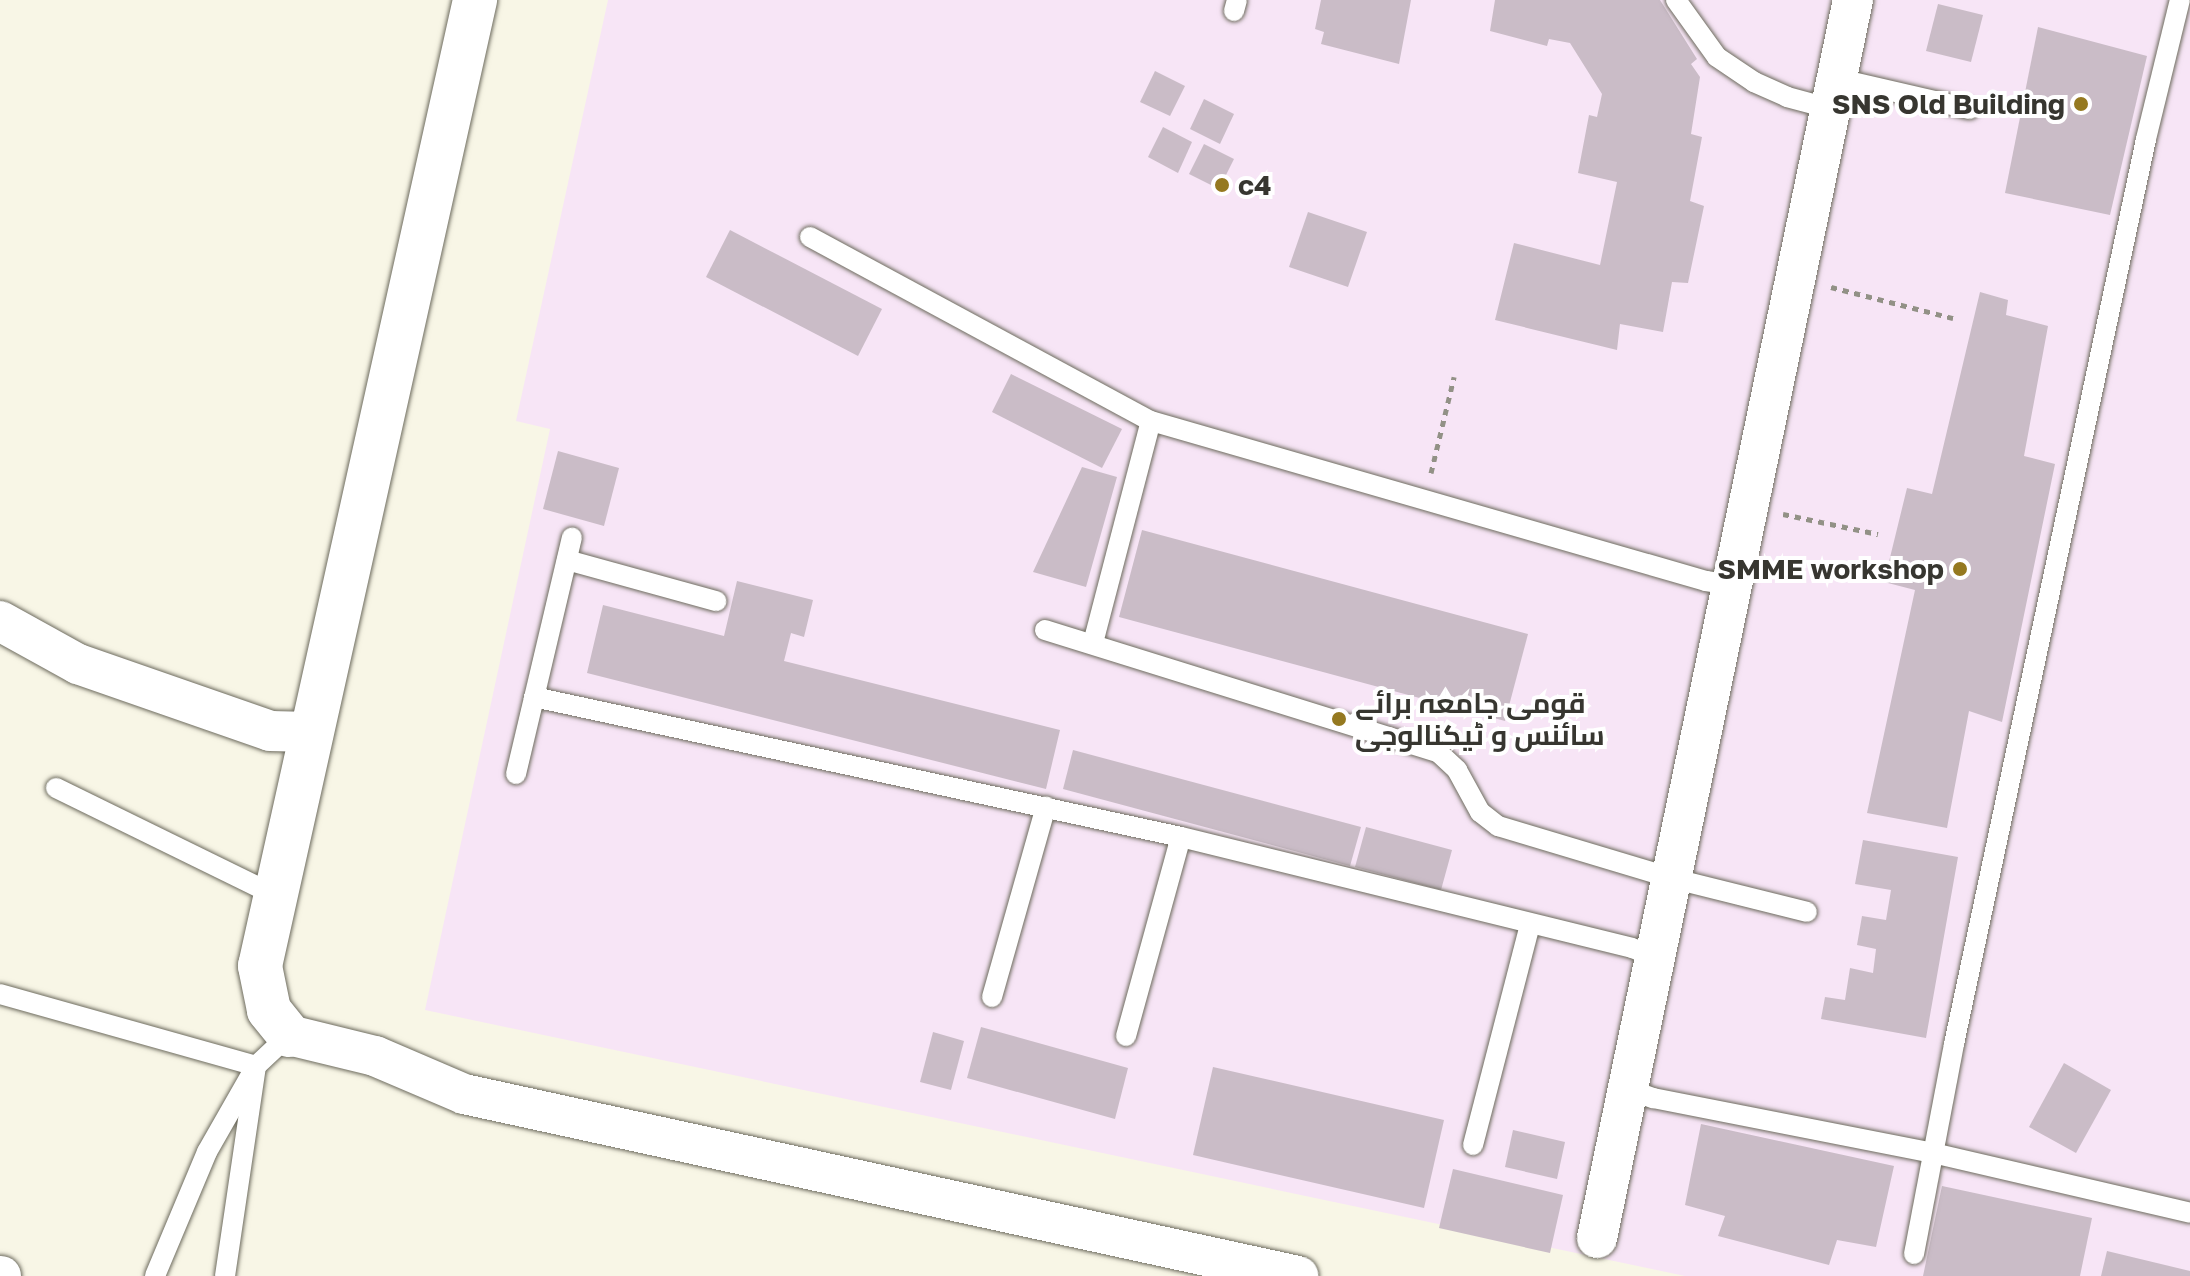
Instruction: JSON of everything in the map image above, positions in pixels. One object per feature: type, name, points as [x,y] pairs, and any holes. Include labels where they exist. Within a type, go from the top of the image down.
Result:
[{"type":"main road","points":[[289,1035],[269,1010],[260,966],[475,0]]},
{"type":"street","points":[[1597,1238],[1853,0]]},
{"type":"street","points":[[0,621],[78,664],[270,731],[312,732]]},
{"type":"street","points":[[289,1035],[375,1056],[464,1094],[1298,1276]]},
{"type":"lane","points":[[1676,0],[1692,25],[1729,65],[1754,82],[1787,97],[1832,93],[1969,109]]},
{"type":"lane","points":[[1914,1254],[2146,139],[2180,0]]},
{"type":"lane","points":[[810,237],[1151,421],[1706,581],[1731,585]]},
{"type":"lane","points":[[1093,643],[1151,421]]},
{"type":"lane","points":[[516,774],[572,538]]},
{"type":"lane","points":[[567,560],[716,601]]},
{"type":"lane","points":[[1045,630],[1439,753],[1457,770],[1480,812],[1498,826],[1671,878],[1807,912]]},
{"type":"lane","points":[[534,697],[1181,837],[1655,957]]},
{"type":"lane","points":[[56,788],[274,895]]},
{"type":"lane","points":[[992,997],[1046,806]]},
{"type":"lane","points":[[1126,1036],[1181,837]]},
{"type":"lane","points":[[1473,1145],[1530,924]]},
{"type":"lane","points":[[0,994],[256,1066]]},
{"type":"lane","points":[[155,1276],[207,1152],[256,1066],[289,1035]]},
{"type":"lane","points":[[225,1276],[256,1066]]},
{"type":"lane","points":[[1628,1089],[1653,1098],[1933,1153],[2190,1213]]},
{"type":"path","points":[[1822,285],[1953,318]]},
{"type":"path","points":[[1425,500],[1454,377]]},
{"type":"path","points":[[1775,512],[1878,534]]},
{"type":"shaded area","name":"قومی جامعہ برائے سائنس و ٹیکنالوجی","points":[[608,0],[2190,0],[2190,1276],[1685,1276],[425,1010],[550,429],[516,421]]},
{"type":"building","points":[[1321,0],[1411,0],[1399,64],[1321,44],[1324,32],[1315,29]]},
{"type":"building","points":[[1495,0],[1660,0],[1697,59],[1691,64],[1700,77],[1691,134],[1702,137],[1690,201],[1704,206],[1688,283],[1672,282],[1663,332],[1620,324],[1617,350],[1495,320],[1514,243],[1600,265],[1617,182],[1578,173],[1589,115],[1597,117],[1602,94],[1570,43],[1549,39],[1547,46],[1490,31]]},
{"type":"building","points":[[1938,4],[1983,15],[1971,62],[1926,51]]},
{"type":"building","points":[[2038,27],[2147,56],[2110,215],[2005,193]]},
{"type":"building","points":[[1155,71],[1185,86],[1170,116],[1140,102]]},
{"type":"building","points":[[1204,99],[1234,114],[1220,144],[1190,129]]},
{"type":"building","points":[[1163,127],[1192,142],[1178,173],[1148,157]]},
{"type":"building","points":[[1204,144],[1234,159],[1219,189],[1189,174]]},
{"type":"building","points":[[1308,212],[1367,232],[1348,287],[1289,267]]},
{"type":"building","points":[[730,230],[882,309],[858,356],[706,277]]},
{"type":"building","name":"SMME workshop","points":[[1980,292],[2008,300],[2006,315],[2048,326],[2024,456],[2055,464],[2002,722],[1969,711],[1947,828],[1867,813],[1915,590],[1884,582],[1907,488],[1932,494]]},
{"type":"building","points":[[1011,374],[1122,429],[1102,468],[992,412]]},
{"type":"building","points":[[558,451],[619,468],[604,526],[543,509]]},
{"type":"building","points":[[1082,467],[1117,477],[1086,587],[1033,572]]},
{"type":"building","points":[[1142,530],[1528,634],[1505,721],[1119,617]]},
{"type":"building","points":[[737,581],[813,600],[804,637],[791,633],[784,661],[1060,730],[1046,789],[587,673],[603,605],[724,636]]},
{"type":"building","points":[[1073,750],[1361,827],[1350,866],[1063,789]]},
{"type":"building","points":[[1366,827],[1452,850],[1441,890],[1355,867]]},
{"type":"building","points":[[1863,840],[1958,857],[1926,1038],[1821,1019],[1825,997],[1845,1000],[1850,968],[1873,973],[1876,949],[1857,945],[1862,916],[1886,920],[1891,890],[1855,884]]},
{"type":"building","points":[[981,1027],[1128,1068],[1115,1119],[967,1078]]},
{"type":"building","points":[[933,1032],[964,1041],[951,1090],[920,1082]]},
{"type":"building","points":[[2064,1063],[2111,1090],[2076,1153],[2029,1127]]},
{"type":"building","points":[[1213,1067],[1444,1120],[1424,1208],[1193,1155]]},
{"type":"building","points":[[1701,1124],[1894,1166],[1876,1247],[1837,1240],[1829,1265],[1718,1236],[1725,1216],[1685,1205]]},
{"type":"building","points":[[1513,1130],[1565,1142],[1557,1179],[1505,1167]]},
{"type":"building","points":[[1453,1169],[1563,1195],[1550,1253],[1439,1228]]},
{"type":"building","points":[[1942,1186],[2092,1218],[2080,1276],[1923,1276]]},
{"type":"building","points":[[2107,1251],[2190,1271],[2190,1276],[2101,1276]]},
{"type":"place","name":"SNS Old Building","points":[[2081,104]]},
{"type":"place","name":"c4","points":[[1222,185]]},
{"type":"place","name":"SMME workshop","points":[[1960,569]]},
{"type":"place","name":"قومی جامعہ برائے سائنس و ٹیکنالوجی","points":[[1339,719]]}]
